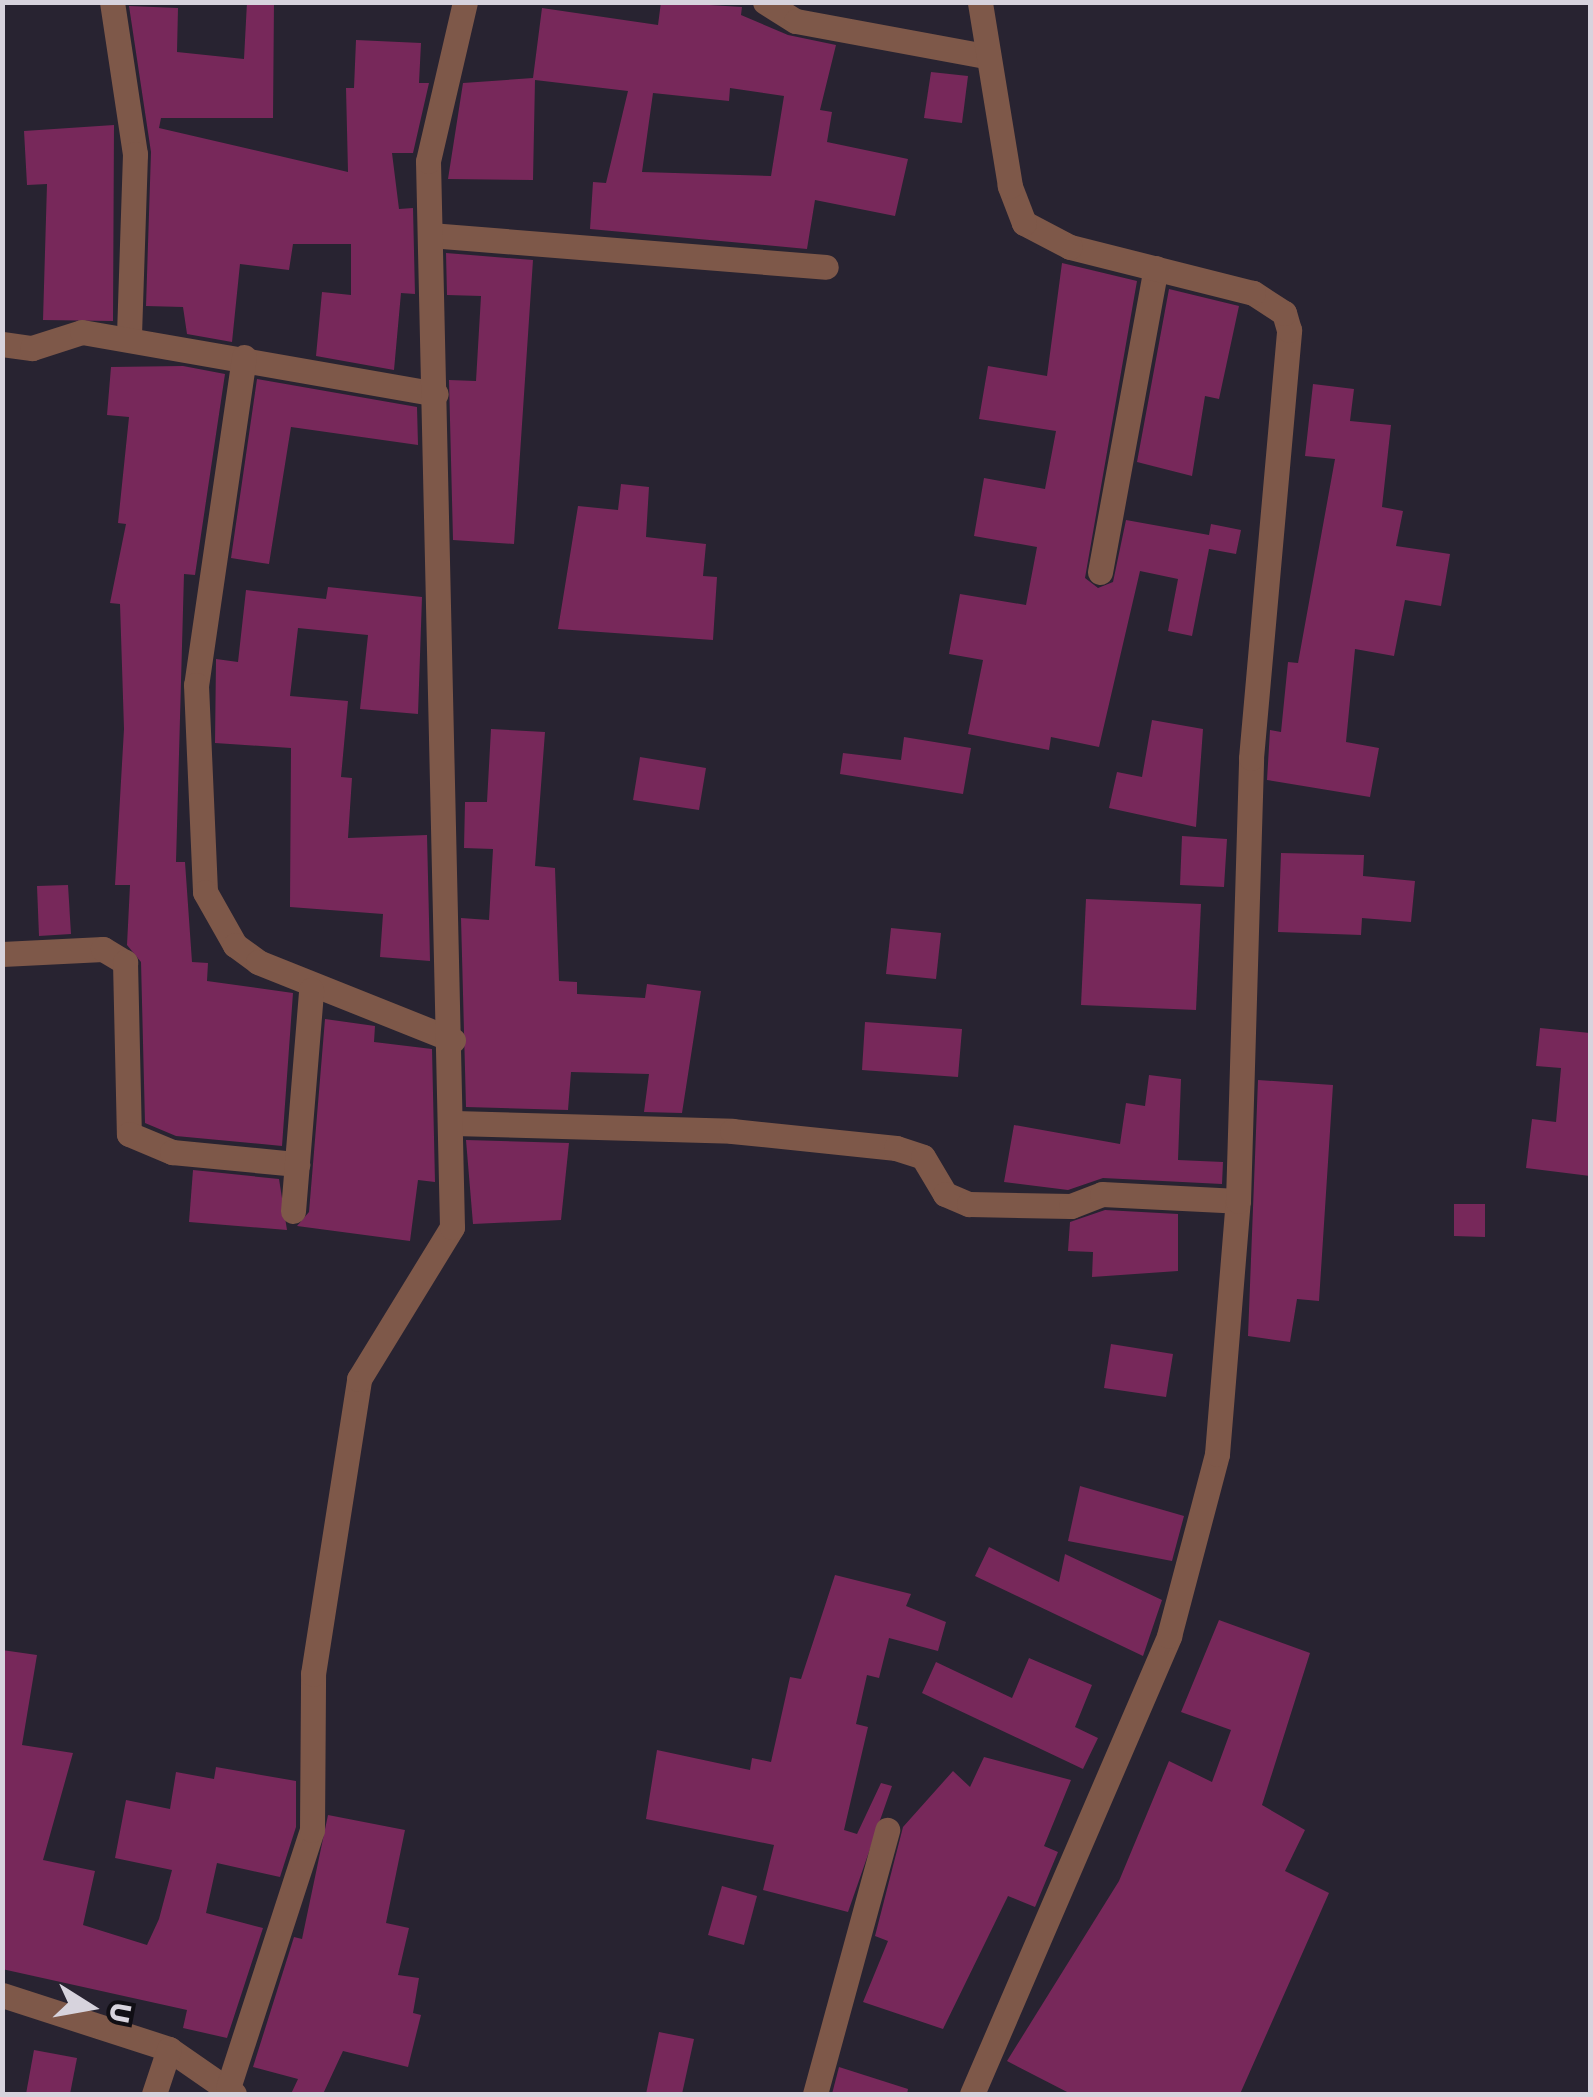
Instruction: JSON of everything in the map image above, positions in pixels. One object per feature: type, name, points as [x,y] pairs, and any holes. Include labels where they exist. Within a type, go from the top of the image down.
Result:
[{"type":"street","points":[[112,2],[135,154],[129,337]]},
{"type":"street","points":[[2,1996],[169,2050],[231,2091],[312,1830],[313,1674],[359,1378],[446,1248],[454,1123],[430,140],[465,2]]},
{"type":"street","points":[[765,2],[796,21],[984,56]]},
{"type":"street","points":[[972,2094],[1200,1544],[1217,1454],[1238,1201],[1251,758],[1289,330],[1273,302],[1052,242],[1024,222],[984,56],[980,2]]},
{"type":"street","points":[[430,236],[826,268]]},
{"type":"street","points":[[1100,572],[1156,268]]},
{"type":"street","points":[[2,344],[32,348],[82,332],[129,337],[436,394]]},
{"type":"street","points":[[244,357],[196,686],[198,852],[205,892],[235,945],[311,990],[452,1040]]},
{"type":"street","points":[[2,954],[102,950],[126,962],[129,1134],[172,1152],[297,1164]]},
{"type":"street","points":[[293,1211],[311,990]]},
{"type":"street","points":[[454,1123],[732,1131],[896,1148],[923,1158],[946,1194],[970,1204],[1071,1206],[1102,1194],[1238,1201]]},
{"type":"street","points":[[815,2094],[887,1830]]},
{"type":"street","points":[[154,2094],[169,2050]]},
{"type":"building","points":[[247,2],[274,2],[273,118],[161,118],[159,128],[348,172],[346,88],[354,88],[356,40],[421,43],[419,83],[429,83],[413,153],[392,153],[399,209],[413,208],[415,294],[401,293],[394,370],[316,356],[322,292],[351,295],[351,244],[293,244],[289,270],[240,264],[232,342],[187,334],[183,307],[146,306],[151,152],[129,6],[178,8],[177,52],[244,59]]},
{"type":"building","points":[[661,2],[742,7],[741,15],[788,35],[836,45],[820,110],[832,112],[827,142],[908,159],[895,216],[815,200],[807,249],[590,229],[593,182],[606,183],[628,91],[535,80],[533,180],[448,179],[463,83],[533,78],[542,8],[658,25]],"holes":[[[730,88],[784,96],[771,176],[642,172],[653,93],[729,101]]]},
{"type":"building","points":[[931,72],[968,76],[962,123],[924,118]]},
{"type":"building","points":[[114,125],[113,321],[43,320],[47,184],[27,185],[24,131]]},
{"type":"building","points":[[446,253],[533,260],[514,544],[453,540],[449,380],[476,381],[481,296],[447,295]]},
{"type":"building","points":[[1062,263],[1137,281],[1085,578],[1098,588],[1113,582],[1126,520],[1209,535],[1211,524],[1241,530],[1236,554],[1209,549],[1192,636],[1168,631],[1178,579],[1140,571],[1099,747],[1051,737],[1049,750],[968,734],[983,660],[949,654],[960,594],[1026,605],[1037,547],[974,536],[984,478],[1045,489],[1056,431],[979,419],[988,366],[1047,376]]},
{"type":"building","points":[[1169,289],[1239,306],[1219,399],[1205,396],[1192,476],[1137,462]]},
{"type":"building","points":[[183,366],[225,374],[195,575],[184,574],[176,862],[185,862],[192,962],[208,963],[207,981],[293,993],[282,1146],[176,1136],[145,1123],[141,962],[127,945],[130,885],[115,885],[124,729],[120,604],[110,603],[126,524],[118,523],[129,417],[107,415],[111,367]]},
{"type":"building","points":[[257,379],[417,407],[418,445],[291,427],[269,564],[231,558]]},
{"type":"building","points":[[1313,384],[1354,389],[1350,421],[1391,425],[1382,507],[1403,511],[1396,546],[1450,554],[1441,606],[1405,600],[1394,656],[1355,649],[1346,742],[1379,748],[1370,797],[1267,780],[1270,730],[1281,732],[1288,662],[1298,663],[1335,459],[1305,456]]},
{"type":"building","points":[[621,484],[649,487],[646,537],[706,544],[703,576],[717,577],[713,640],[558,629],[578,506],[618,510]]},
{"type":"building","points":[[328,587],[422,597],[418,714],[360,709],[368,635],[298,628],[290,696],[348,701],[341,777],[352,778],[348,838],[427,835],[430,961],[380,957],[383,914],[290,907],[291,748],[215,743],[216,659],[238,662],[246,590],[326,599]]},
{"type":"building","points":[[1152,720],[1203,729],[1196,827],[1109,808],[1117,772],[1142,777]]},
{"type":"building","points":[[491,729],[545,732],[535,866],[555,868],[559,981],[577,982],[577,994],[645,998],[647,984],[701,991],[682,1113],[644,1112],[649,1074],[571,1072],[568,1110],[466,1107],[461,918],[489,920],[493,849],[464,848],[465,802],[487,802]]},
{"type":"building","points":[[904,737],[971,748],[963,794],[840,774],[843,753],[901,760]]},
{"type":"building","points":[[640,757],[706,768],[699,810],[633,800]]},
{"type":"building","points":[[1182,836],[1227,839],[1224,887],[1180,885]]},
{"type":"building","points":[[1281,853],[1364,855],[1363,876],[1415,881],[1411,922],[1362,918],[1361,935],[1278,932]]},
{"type":"building","points":[[68,885],[71,934],[39,936],[37,886]]},
{"type":"building","points":[[1086,899],[1201,904],[1196,1010],[1081,1005]]},
{"type":"building","points":[[891,928],[941,933],[936,979],[886,974]]},
{"type":"building","points":[[325,1019],[375,1026],[374,1042],[432,1049],[435,1182],[418,1180],[410,1241],[297,1226],[309,1212]]},
{"type":"building","points":[[865,1022],[962,1029],[958,1077],[862,1070]]},
{"type":"building","points":[[1540,1028],[1590,1033],[1590,1176],[1526,1168],[1532,1119],[1556,1122],[1561,1068],[1536,1066]]},
{"type":"building","points":[[1149,1075],[1181,1079],[1178,1160],[1223,1162],[1222,1184],[1103,1178],[1068,1190],[1004,1182],[1014,1125],[1120,1144],[1126,1103],[1145,1106]]},
{"type":"building","points":[[1258,1080],[1333,1085],[1319,1301],[1297,1299],[1290,1342],[1248,1336]]},
{"type":"building","points":[[466,1140],[569,1143],[561,1220],[473,1224]]},
{"type":"building","points":[[193,1170],[279,1179],[287,1230],[189,1222]]},
{"type":"building","points":[[1454,1204],[1485,1204],[1485,1237],[1454,1236]]},
{"type":"building","points":[[1105,1210],[1178,1214],[1178,1271],[1092,1277],[1093,1252],[1068,1251],[1070,1222]]},
{"type":"building","points":[[1111,1344],[1173,1354],[1166,1397],[1104,1388]]},
{"type":"building","points":[[1080,1486],[1184,1516],[1172,1561],[1068,1541]]},
{"type":"building","points":[[989,1547],[1059,1582],[1065,1554],[1162,1600],[1143,1656],[975,1576]]},
{"type":"building","points":[[835,1575],[911,1594],[906,1606],[946,1622],[938,1651],[889,1638],[879,1678],[867,1675],[856,1724],[868,1727],[844,1830],[857,1834],[881,1783],[892,1786],[848,1912],[763,1890],[774,1845],[646,1819],[657,1750],[750,1770],[752,1758],[771,1762],[790,1677],[801,1679]]},
{"type":"building","points":[[1219,1620],[1310,1653],[1262,1805],[1305,1830],[1285,1871],[1329,1893],[1240,2094],[1071,2094],[1007,2061],[1119,1881],[1169,1761],[1212,1782],[1231,1730],[1181,1712]]},
{"type":"building","points":[[2,1650],[37,1655],[22,1745],[73,1753],[43,1860],[95,1871],[83,1925],[147,1945],[159,1919],[172,1870],[115,1858],[126,1800],[170,1809],[176,1772],[214,1779],[216,1767],[296,1781],[296,1827],[280,1877],[217,1863],[206,1913],[263,1928],[227,2038],[183,2028],[187,2010],[2,1969]]},
{"type":"building","points":[[1029,1658],[1092,1685],[1075,1727],[1098,1738],[1083,1769],[922,1693],[936,1662],[1012,1698]]},
{"type":"building","points":[[984,1757],[1071,1780],[1044,1846],[1058,1852],[1035,1907],[1008,1896],[943,2029],[863,2002],[888,1941],[875,1936],[903,1827],[953,1771],[970,1787]]},
{"type":"building","points":[[328,1815],[405,1830],[386,1923],[409,1928],[398,1975],[419,1978],[413,2013],[421,2015],[408,2067],[343,2051],[323,2094],[291,2094],[298,2079],[253,2067],[294,1937],[302,1939]]},
{"type":"building","points":[[722,1886],[757,1896],[744,1945],[708,1935]]},
{"type":"building","points":[[659,2032],[694,2039],[682,2094],[646,2094]]},
{"type":"building","points":[[34,2050],[77,2058],[70,2094],[26,2094]]},
{"type":"building","points":[[839,2067],[908,2089],[907,2094],[832,2094]]}]
